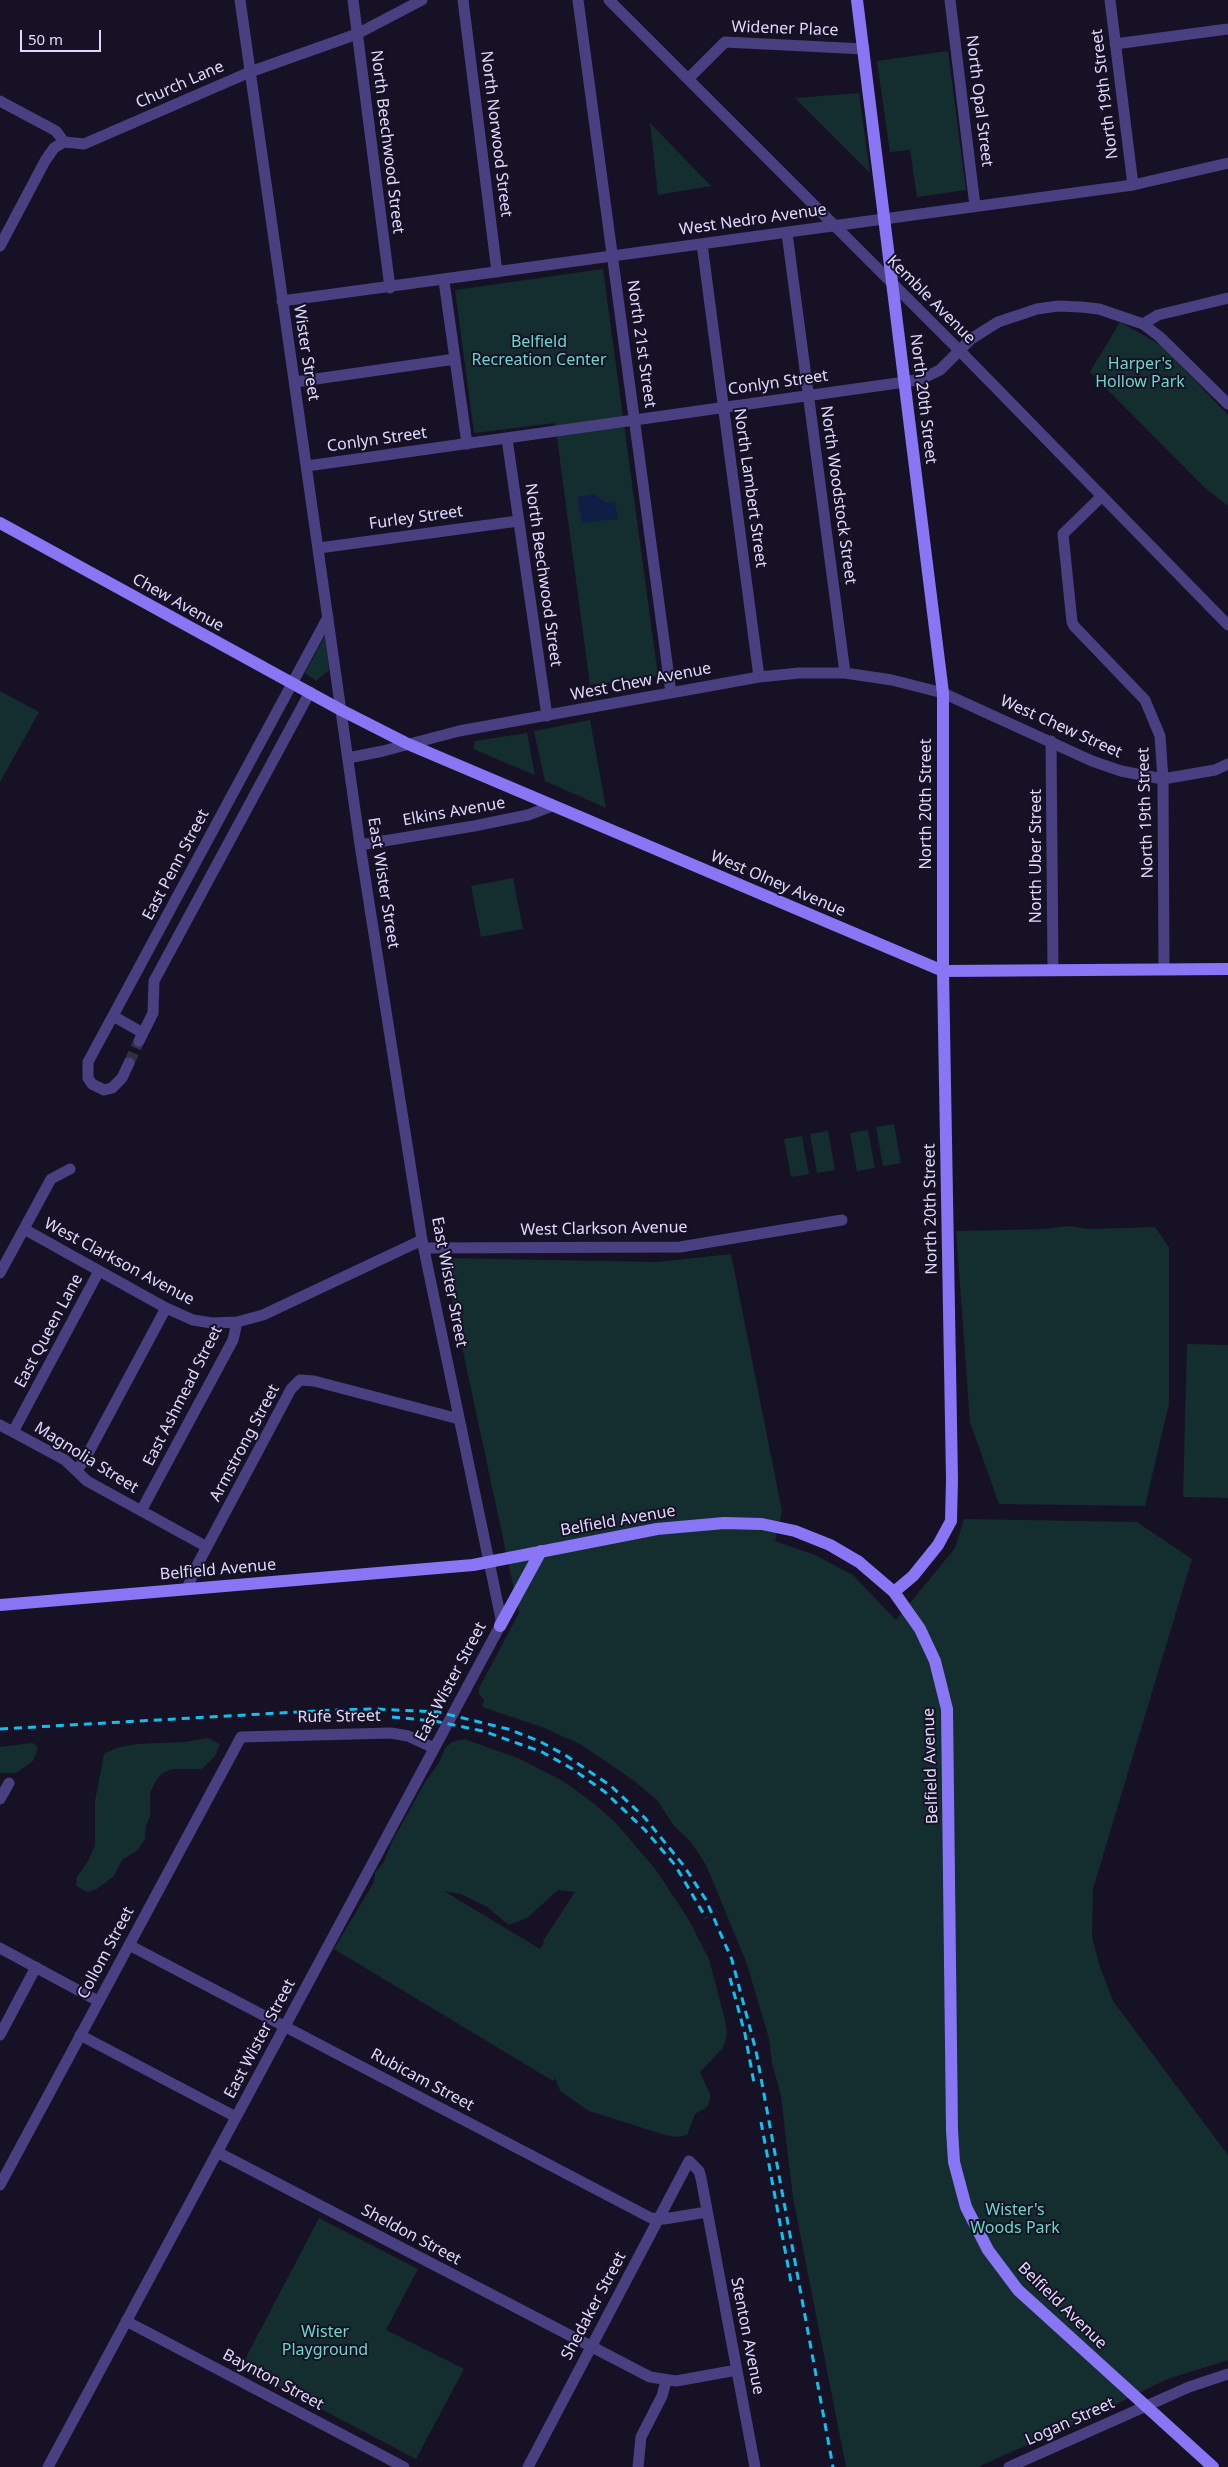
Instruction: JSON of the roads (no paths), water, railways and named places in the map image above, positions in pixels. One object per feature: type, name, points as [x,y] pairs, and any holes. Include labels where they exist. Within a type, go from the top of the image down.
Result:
[{"type":"street","name":"Wister Street","points":[[240,0],[342,710]]},
{"type":"street","name":"North Beechwood Street","points":[[353,0],[390,288]]},
{"type":"street","name":"Church Lane","points":[[64,142],[84,144],[250,72],[357,34],[422,0]]},
{"type":"street","name":"North Norwood Street","points":[[463,0],[497,272]]},
{"type":"street","name":"North 21st Street","points":[[578,0],[671,693]]},
{"type":"street","name":"Kemble Avenue","points":[[610,0],[959,350],[1228,625]]},
{"type":"street","name":"North 20th Street","points":[[858,0],[943,693],[943,971],[952,1479],[951,1521],[938,1545],[913,1576],[894,1592]]},
{"type":"street","name":"North Opal Street","points":[[950,0],[976,206]]},
{"type":"street","name":"North 19th Street","points":[[1110,0],[1133,185]]},
{"type":"street","points":[[1116,44],[1228,29]]},
{"type":"street","name":"Widener Place","points":[[689,78],[725,42],[864,48]]},
{"type":"street","points":[[0,101],[56,131],[64,142],[54,148],[45,161],[0,246]]},
{"type":"street","name":"West Nedro Avenue","points":[[282,301],[444,281],[497,272],[1133,185],[1228,163]]},
{"type":"street","name":"North Woodstock Street","points":[[787,233],[845,673]]},
{"type":"street","name":"North Lambert Street","points":[[702,244],[759,677]]},
{"type":"street","points":[[444,281],[467,444]]},
{"type":"street","points":[[1143,324],[1158,315],[1228,298]]},
{"type":"street","name":"Conlyn Street","points":[[307,466],[921,379],[940,370],[959,350],[998,322],[1017,315],[1058,306],[1099,309],[1143,324],[1160,337],[1228,404]]},
{"type":"street","points":[[295,382],[455,359]]},
{"type":"street","name":"North Beechwood Street","points":[[506,439],[547,716]]},
{"type":"street","name":"North 19th Street","points":[[1102,496],[1063,534],[1072,622],[1145,700],[1156,724],[1162,746],[1164,969]]},
{"type":"street","name":"Furley Street","points":[[319,548],[518,521]]},
{"type":"street","name":"Chew Avenue","points":[[0,523],[342,710]]},
{"type":"street","name":"East Penn Street","points":[[129,1063],[122,1078],[112,1088],[104,1090],[92,1084],[88,1078],[88,1062],[328,617]]},
{"type":"street","name":"West Chew Avenue","points":[[348,758],[451,733],[759,677],[799,673],[845,673],[892,680],[943,693]]},
{"type":"street","points":[[113,1016],[141,1037],[153,1013],[154,981],[310,692]]},
{"type":"street","name":"West Chew Street","points":[[943,693],[1092,761],[1121,771],[1163,779],[1215,770],[1228,764]]},
{"type":"street","name":"West Olney Avenue","points":[[342,710],[408,744],[943,971],[1228,969]]},
{"type":"street","name":"East Wister Street","points":[[48,2467],[500,1626],[500,1613],[423,1244],[360,845],[342,710]]},
{"type":"street","name":"North Uber Street","points":[[1051,741],[1052,970]]},
{"type":"street","name":"Elkins Avenue","points":[[360,845],[474,826],[528,815],[552,806]]},
{"type":"street","points":[[0,1273],[51,1179],[70,1169]]},
{"type":"street","name":"West Clarkson Avenue","points":[[24,1229],[166,1308],[193,1320],[212,1323],[237,1322],[263,1315],[423,1244],[680,1247],[842,1220]]},
{"type":"street","name":"East Queen Lane","points":[[13,1432],[100,1271]]},
{"type":"street","points":[[76,1470],[86,1456],[166,1308]]},
{"type":"street","name":"East Ashmead Street","points":[[141,1510],[233,1340],[237,1322]]},
{"type":"street","name":"Armstrong Street","points":[[188,1589],[194,1571],[291,1389],[300,1380],[314,1381],[459,1419]]},
{"type":"street","name":"Magnolia Street","points":[[0,1425],[65,1460],[87,1481],[207,1547]]},
{"type":"street","name":"Belfield Avenue","points":[[0,1605],[489,1562],[679,1526],[724,1523],[762,1524],[795,1531],[830,1545],[858,1562],[894,1592],[927,1643],[940,1676],[947,1709],[952,2130],[954,2162],[962,2193],[979,2236],[1006,2276],[1032,2303],[1214,2467]]},
{"type":"street","points":[[500,1626],[541,1552]]},
{"type":"street","name":"Rufe Street","points":[[241,1737],[391,1733],[408,1736],[434,1748]]},
{"type":"street","name":"Collom Street","points":[[0,2185],[241,1737]]},
{"type":"street","points":[[0,1799],[8,1783]]},
{"type":"street","name":"Rubicam Street","points":[[129,1945],[647,2216],[658,2219]]},
{"type":"street","points":[[0,1948],[98,2001]]},
{"type":"street","points":[[0,2035],[36,1967]]},
{"type":"street","points":[[80,2035],[236,2117]]},
{"type":"street","name":"Sheldon Street","points":[[217,2152],[650,2377],[666,2381]]},
{"type":"street","name":"Shedaker Street","points":[[528,2467],[689,2161]]},
{"type":"street","name":"Stenton Avenue","points":[[689,2161],[699,2171],[755,2467]]},
{"type":"street","points":[[658,2219],[707,2212]]},
{"type":"street","name":"Baynton Street","points":[[126,2321],[404,2467]]},
{"type":"street","points":[[638,2467],[641,2437],[662,2395],[666,2381],[684,2380],[737,2370]]},
{"type":"street","name":"Logan Street","points":[[1009,2467],[1189,2387],[1228,2374]]},
{"type":"water","points":[[594,494],[606,503],[615,502],[618,519],[582,523],[577,497]]},
{"type":"tunnel","points":[[129,1063],[139,1041]]},
{"type":"railway","points":[[0,1729],[332,1710],[376,1709],[438,1712],[508,1729],[539,1741],[565,1755],[611,1786],[645,1818],[684,1866],[706,1900],[732,1960],[756,2051],[833,2467]]},
{"type":"railway","points":[[392,1717],[434,1721],[483,1731],[542,1752],[571,1768],[605,1792],[645,1830],[675,1865],[706,1918]]},
{"type":"railway","points":[[730,1978],[745,2034],[754,2083]]},
{"type":"railway","points":[[761,2122],[791,2282]]},
{"type":"park label","name":"Belfield Recreation Center","points":[[539,351]]},
{"type":"park label","name":"Harper's Hollow Park","points":[[1140,373]]},
{"type":"park label","name":"Wister's Woods Park","points":[[1015,2219]]},
{"type":"park label","name":"Wister Playground","points":[[325,2341]]}]
